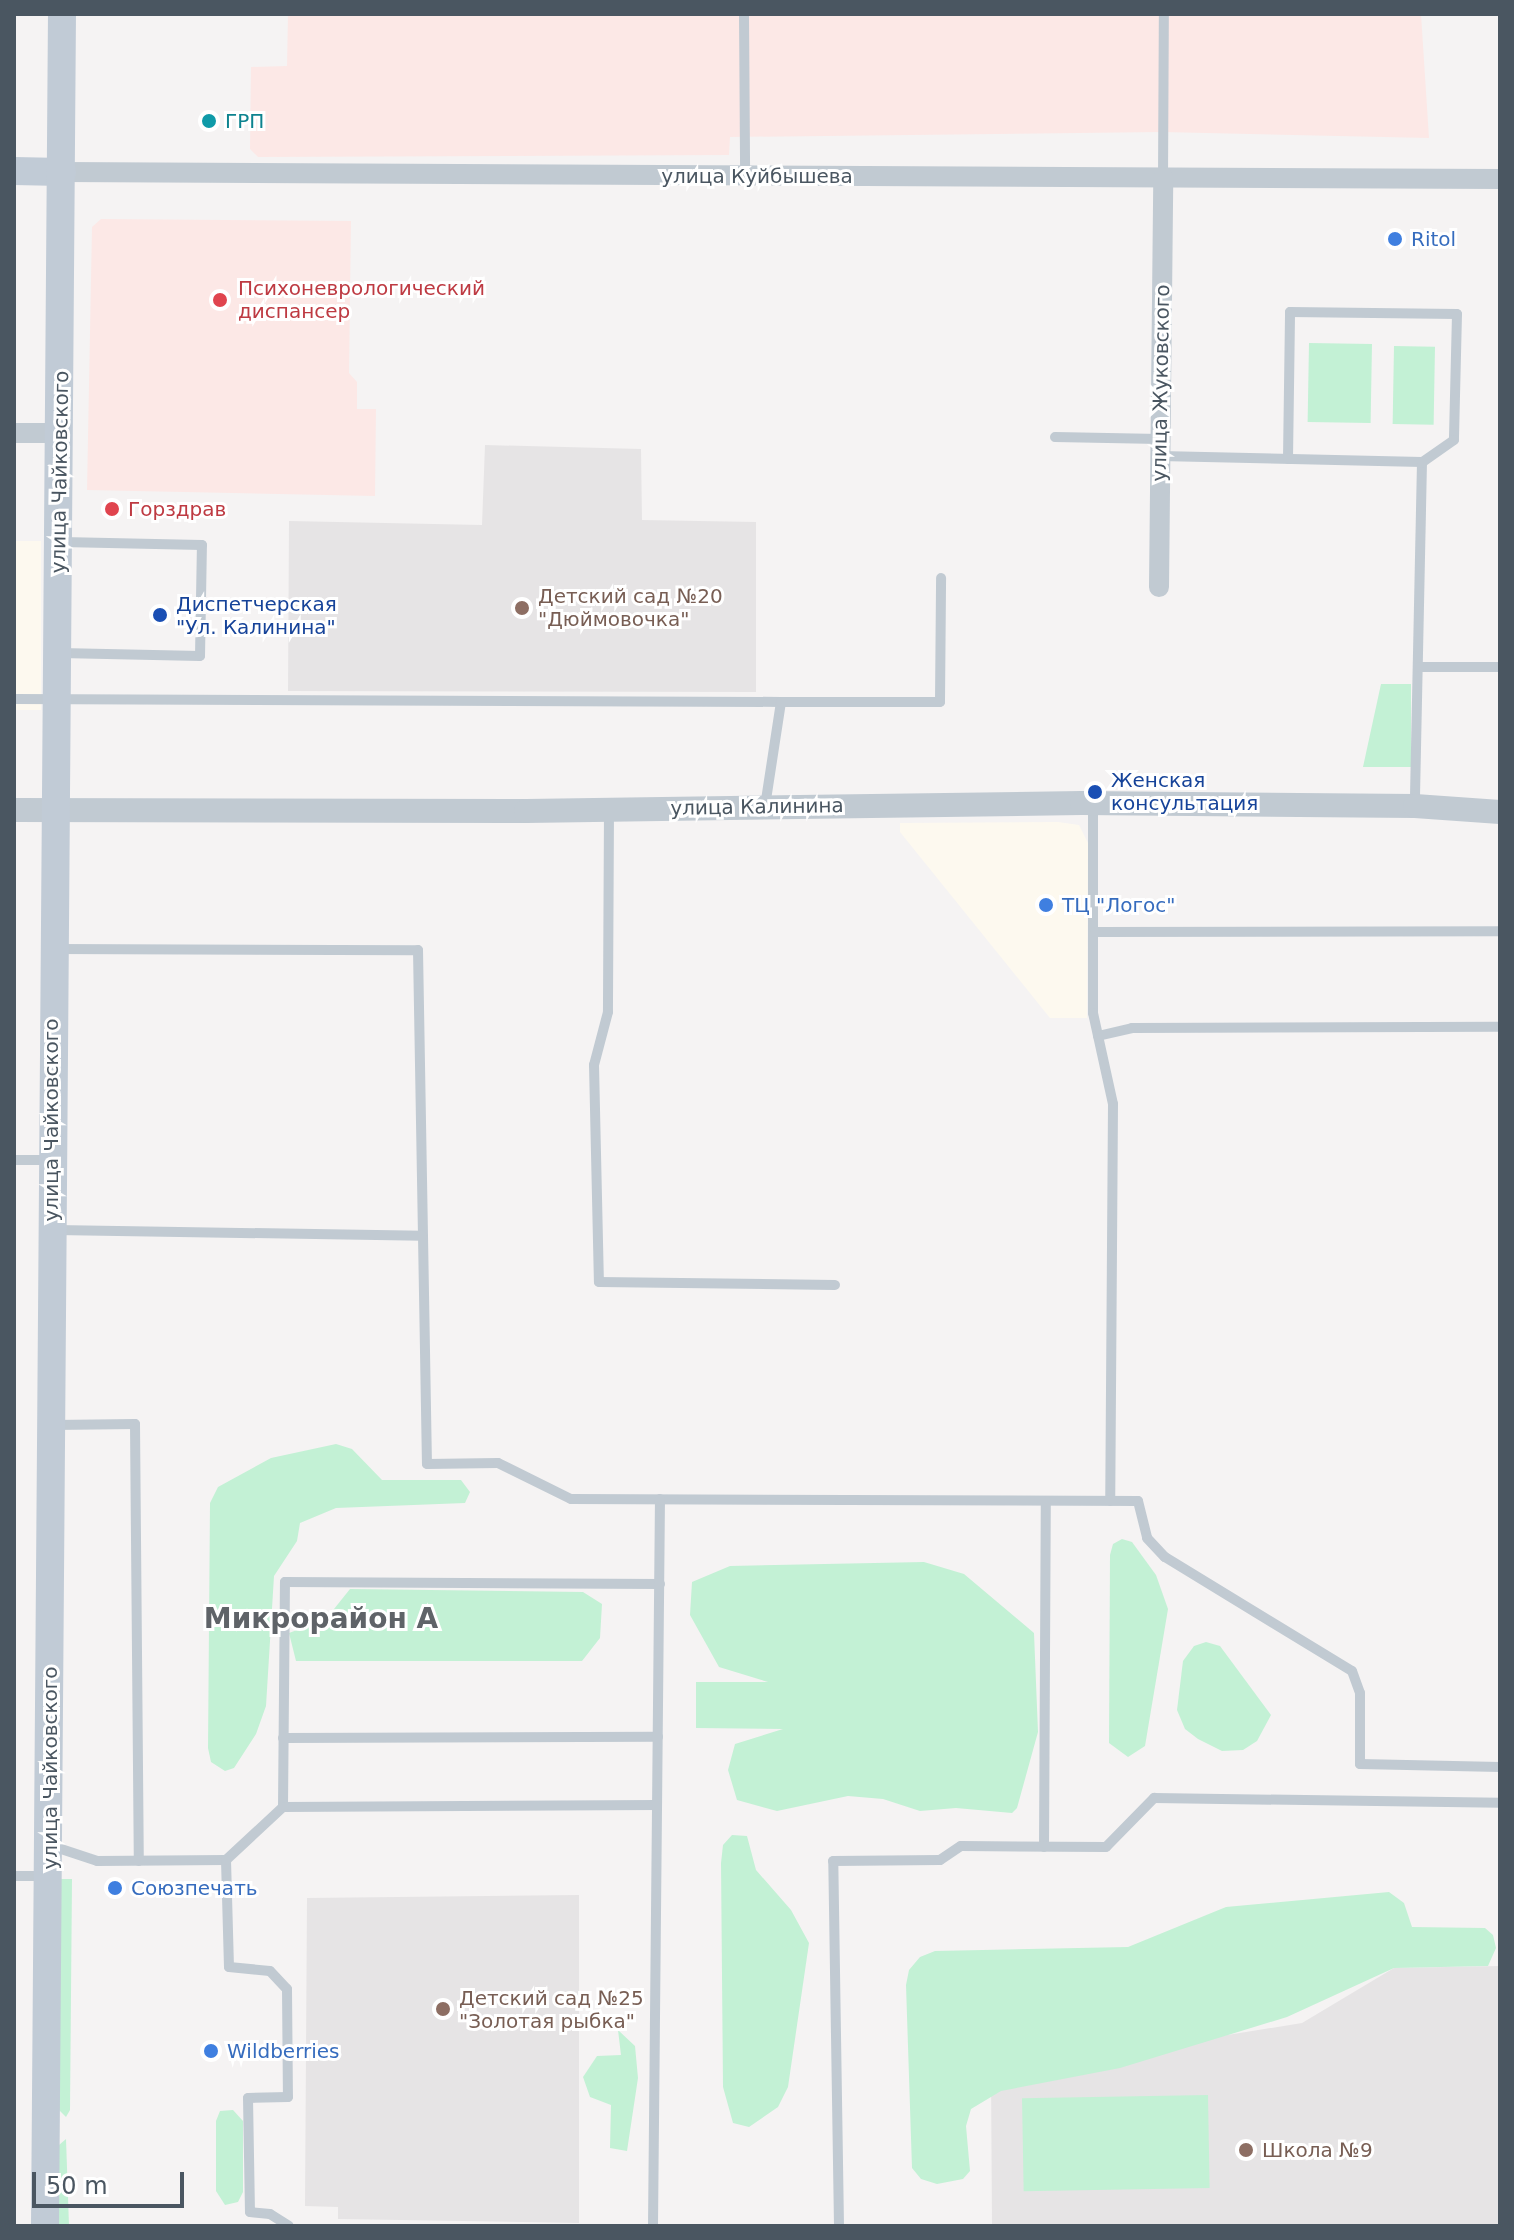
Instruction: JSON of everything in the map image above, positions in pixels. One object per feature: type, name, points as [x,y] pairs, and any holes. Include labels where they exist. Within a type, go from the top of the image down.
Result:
[{"type":"main road","name":"улица Чайковского","points":[[45,2226],[53,810],[60,542],[62,14]]},
{"type":"main road","name":"улица Куйбышева","points":[[14,171],[62,172]]},
{"type":"street","name":"улица Куйбышева","points":[[62,172],[1500,179]]},
{"type":"street","name":"улица Жуковского","points":[[1159,587],[1163,178]]},
{"type":"street","points":[[14,433],[60,433]]},
{"type":"street","name":"улица Калинина","points":[[14,810],[1093,803],[1415,806],[1500,812]]},
{"type":"lane","points":[[744,14],[745,176]]},
{"type":"lane","points":[[1163,178],[1164,14]]},
{"type":"lane","points":[[1055,437],[1288,459],[1422,462],[1454,440],[1457,314],[1290,312],[1288,459]]},
{"type":"lane","points":[[1415,806],[1422,462]]},
{"type":"lane","points":[[57,653],[200,656],[202,545],[60,542]]},
{"type":"lane","points":[[14,699],[940,702],[941,578]]},
{"type":"lane","points":[[1420,667],[1500,667]]},
{"type":"lane","points":[[765,806],[781,702]]},
{"type":"lane","points":[[1093,803],[1093,1013],[1113,1104],[1110,1501]]},
{"type":"lane","points":[[609,808],[608,1012],[594,1065],[599,1282],[835,1285]]},
{"type":"lane","points":[[1095,932],[1500,931]]},
{"type":"lane","points":[[52,949],[418,950],[427,1464],[498,1463],[571,1499],[1138,1501],[1154,1548],[1352,1671],[1360,1693],[1360,1764],[1500,1767]]},
{"type":"lane","points":[[1098,1036],[1132,1028],[1500,1027]]},
{"type":"lane","points":[[14,1160],[51,1160]]},
{"type":"lane","points":[[51,1230],[422,1236]]},
{"type":"lane","points":[[50,1425],[135,1424],[139,1861]]},
{"type":"lane","points":[[653,2226],[660,1499]]},
{"type":"lane","points":[[1044,1847],[1046,1501]]},
{"type":"lane","points":[[283,1807],[285,1582],[660,1584]]},
{"type":"lane","points":[[283,1738],[658,1737]]},
{"type":"lane","points":[[839,2226],[833,1861],[940,1860],[961,1846],[1106,1847],[1154,1798],[1500,1803]]},
{"type":"lane","points":[[49,1845],[97,1861],[226,1860],[283,1807],[657,1805]]},
{"type":"lane","points":[[226,1860],[229,1967],[270,1971],[287,1989],[288,2097],[248,2098],[250,2212],[270,2214],[289,2226]]},
{"type":"lane","points":[[14,1876],[49,1876]]},
{"type":"shaded area","points":[[288,14],[1421,14],[1429,138],[1162,132],[730,137],[729,155],[258,157],[250,149],[251,67],[287,66]]},
{"type":"shaded area","name":"Психоневрологический диспансер","points":[[101,219],[351,221],[349,373],[357,382],[357,409],[376,409],[375,496],[87,490],[92,227]]},
{"type":"shaded area","name":"Детский сад №20 \"Дюймовочка\"","points":[[485,445],[641,449],[642,520],[756,522],[756,692],[288,691],[289,521],[482,525]]},
{"type":"shaded area","points":[[14,541],[41,541],[41,710],[14,710]]},
{"type":"shaded area","points":[[1058,822],[1079,825],[1088,843],[1087,1018],[1050,1018],[900,832],[900,823]]},
{"type":"shaded area","name":"Детский сад №25 \"Золотая рыбка\"","points":[[579,1895],[579,2223],[338,2219],[338,2207],[305,2206],[307,1898]]},
{"type":"shaded area","name":"Школа №9","points":[[1500,1966],[1500,2226],[992,2226],[991,2073],[1302,2023],[1394,1968]]},
{"type":"green space","points":[[1309,343],[1372,344],[1371,423],[1308,422]]},
{"type":"green space","points":[[1394,346],[1435,347],[1434,425],[1393,424]]},
{"type":"green space","points":[[1381,684],[1411,684],[1411,767],[1363,767]]},
{"type":"green space","points":[[336,1444],[352,1449],[382,1480],[461,1480],[470,1492],[465,1503],[336,1508],[300,1523],[297,1541],[274,1576],[266,1706],[256,1734],[234,1768],[225,1771],[211,1762],[208,1748],[210,1503],[218,1487],[271,1458]]},
{"type":"green space","points":[[1122,1539],[1132,1542],[1156,1575],[1168,1609],[1145,1746],[1128,1757],[1109,1743],[1110,1555],[1113,1544]]},
{"type":"green space","points":[[924,1562],[964,1574],[1034,1633],[1038,1732],[1017,1808],[1012,1813],[956,1808],[920,1811],[883,1799],[848,1796],[777,1811],[737,1800],[728,1770],[735,1744],[783,1729],[696,1728],[696,1682],[768,1682],[719,1667],[690,1615],[692,1582],[730,1566]]},
{"type":"green space","points":[[350,1589],[583,1592],[602,1604],[600,1638],[582,1661],[296,1661],[289,1633],[326,1619]]},
{"type":"green space","points":[[1206,1642],[1220,1646],[1271,1715],[1257,1741],[1243,1750],[1222,1751],[1198,1739],[1185,1729],[1177,1710],[1183,1661],[1194,1646]]},
{"type":"green space","points":[[732,1835],[747,1836],[756,1870],[791,1910],[809,1943],[788,2087],[778,2107],[749,2127],[733,2123],[723,2087],[721,1863],[723,1845]]},
{"type":"green space","points":[[61,1879],[72,1879],[70,2110],[66,2117],[58,2109]]},
{"type":"green space","points":[[1389,1892],[1404,1903],[1412,1927],[1485,1928],[1493,1935],[1496,1948],[1488,1966],[1394,1968],[1287,2017],[1120,2068],[1001,2091],[971,2109],[966,2126],[970,2171],[963,2179],[937,2184],[921,2179],[912,2168],[906,1985],[909,1970],[920,1957],[935,1951],[1128,1947],[1226,1907]]},
{"type":"green space","points":[[618,2030],[635,2046],[638,2078],[627,2151],[610,2148],[611,2105],[590,2097],[583,2077],[597,2056],[621,2055]]},
{"type":"green space","points":[[1208,2095],[1210,2188],[1024,2191],[1022,2098]]},
{"type":"green space","points":[[233,2110],[243,2121],[243,2192],[238,2202],[225,2205],[216,2191],[216,2121],[220,2111]]},
{"type":"green space","points":[[66,2139],[69,2226],[58,2226],[59,2145]]},
{"type":"place","name":"ГРП","points":[[209,121]]},
{"type":"place","name":"Ritol","points":[[1395,239]]},
{"type":"place","name":"Психоневрологический диспансер","points":[[220,300]]},
{"type":"place","name":"Горздрав","points":[[112,509]]},
{"type":"place","name":"Детский сад №20 \"Дюймовочка\"","points":[[522,608]]},
{"type":"place","name":"Диспетчерская \"Ул. Калинина\"","points":[[160,615]]},
{"type":"place","name":"Женская консультация","points":[[1095,792]]},
{"type":"place","name":"ТЦ \"Логос\"","points":[[1046,905]]},
{"type":"place","name":"Союзпечать","points":[[115,1888]]},
{"type":"place","name":"Детский сад №25 \"Золотая рыбка\"","points":[[443,2009]]},
{"type":"place","name":"Wildberries","points":[[211,2051]]},
{"type":"place","name":"Школа №9","points":[[1246,2150]]},
{"type":"district","name":"Микрорайон А","points":[[321,1619]]}]
